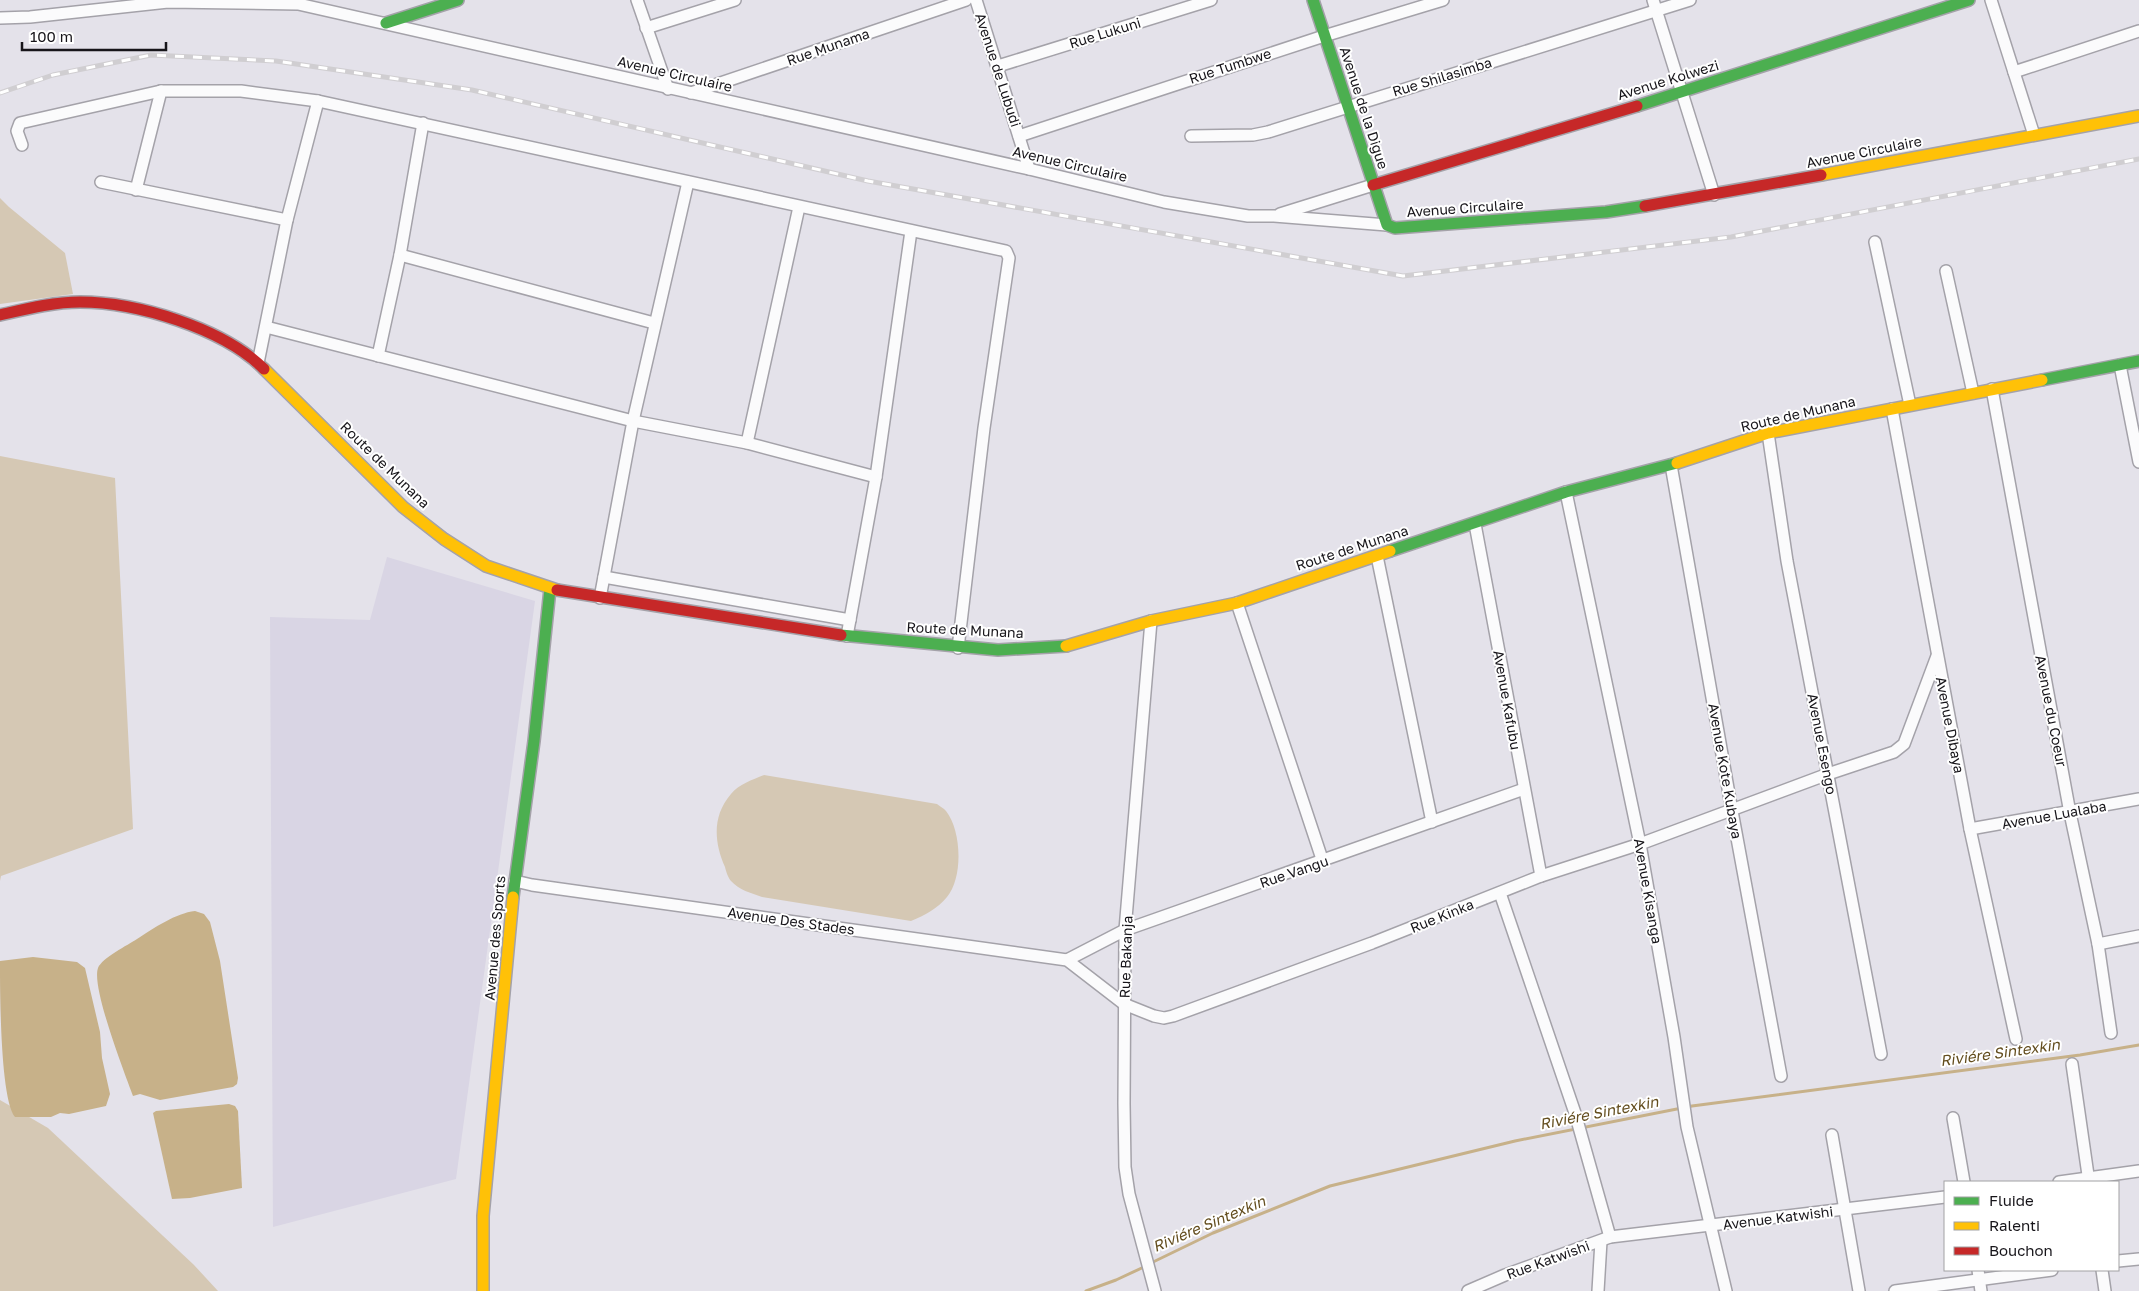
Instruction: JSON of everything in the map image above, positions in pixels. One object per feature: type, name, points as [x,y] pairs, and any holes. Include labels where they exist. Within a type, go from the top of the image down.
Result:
[{"type":"street","points":[[386,23],[458,0]]},
{"type":"street","points":[[637,0],[668,89]]},
{"type":"street","points":[[646,28],[736,0]]},
{"type":"street","name":"Rue Munama","points":[[690,93],[966,0]]},
{"type":"street","name":"Avenue de Lubudi","points":[[976,0],[1029,169]]},
{"type":"street","name":"Rue Lukuni","points":[[998,66],[1211,0]]},
{"type":"street","name":"Avenue de la Digue","points":[[1313,0],[1387,225]]},
{"type":"street","name":"Rue Tumbwe","points":[[1019,136],[1324,36],[1443,0]]},
{"type":"street","name":"Rue Shilasimba","points":[[1191,136],[1253,135],[1348,107],[1654,5],[1690,0]]},
{"type":"street","name":"Avenue Kolwezi","points":[[1374,185],[1682,92],[1969,0]]},
{"type":"street","points":[[1991,0],[2034,135]]},
{"type":"street","name":"Avenue Circulaire","points":[[0,18],[30,17],[167,1],[298,2],[668,89],[1029,169],[1164,202],[1248,216],[1274,216],[1387,225],[1395,228],[1606,212],[1714,195],[2139,116]]},
{"type":"street","points":[[1654,5],[1714,195]]},
{"type":"street","points":[[2014,72],[2139,31]]},
{"type":"street","points":[[136,190],[161,91]]},
{"type":"street","points":[[22,146],[17,132],[20,124],[161,91],[241,91],[318,101],[1006,251],[1009,258],[984,428],[958,648]]},
{"type":"street","points":[[258,363],[287,220],[318,101]]},
{"type":"street","points":[[378,356],[400,255],[423,123]]},
{"type":"street","points":[[101,182],[287,220]]},
{"type":"street","points":[[600,598],[633,421],[688,182]]},
{"type":"street","points":[[1274,216],[1374,185]]},
{"type":"street","points":[[747,444],[799,207]]},
{"type":"street","points":[[847,636],[876,477],[911,231]]},
{"type":"street","points":[[1876,242],[1910,405]]},
{"type":"street","points":[[400,255],[654,324]]},
{"type":"street","points":[[1946,271],[1973,393]]},
{"type":"street","name":"Route de Munana","points":[[0,315],[38,306],[80,302],[128,307],[172,318],[216,336],[258,363],[403,507],[444,539],[486,566],[550,589],[847,636],[958,648],[1006,650],[1069,646],[1150,621],[1237,603],[1566,492],[1671,465],[1768,433],[2139,361]]},
{"type":"street","points":[[266,327],[633,421],[747,444],[876,477]]},
{"type":"street","points":[[2120,366],[2139,462]]},
{"type":"street","name":"Avenue du Coeur","points":[[1992,390],[2070,813],[2098,944],[2111,1033]]},
{"type":"street","name":"Avenue Dibaya","points":[[1892,409],[1936,656],[1970,830],[2016,1039]]},
{"type":"street","name":"Avenue Esengo","points":[[1768,433],[1787,561],[1881,1054]]},
{"type":"street","name":"Avenue Kote Kubaya","points":[[1671,465],[1781,1076]]},
{"type":"street","name":"Avenue Kisanga","points":[[1566,492],[1640,844],[1674,1038],[1687,1127],[1726,1291]]},
{"type":"street","name":"Avenue Kafubu","points":[[1475,524],[1541,876]]},
{"type":"street","points":[[1377,556],[1432,822]]},
{"type":"street","points":[[604,577],[850,620]]},
{"type":"street","name":"Avenue des Sports","points":[[483,1291],[483,1216],[515,881],[534,741],[550,589]]},
{"type":"street","points":[[1237,603],[1323,862]]},
{"type":"street","name":"Rue Bakanja","points":[[1150,621],[1125,930],[1124,1004],[1126,1167],[1134,1213],[1155,1291]]},
{"type":"street","name":"Rue Kinka","points":[[1067,960],[1124,1004],[1154,1016],[1164,1018],[1173,1016],[1372,944],[1541,876],[1640,844],[1828,774],[1894,752],[1904,744],[1936,656]]},
{"type":"street","name":"Rue Vangu","points":[[1067,960],[1125,930],[1323,862],[1524,789]]},
{"type":"street","name":"Avenue Lualaba","points":[[1970,830],[2139,800]]},
{"type":"street","name":"Avenue Des Stades","points":[[515,881],[532,885],[1067,960]]},
{"type":"street","points":[[1500,892],[1572,1104],[1606,1239],[1598,1291]]},
{"type":"street","points":[[2098,944],[2139,936]]},
{"type":"street","points":[[2072,1064],[2089,1180]]},
{"type":"street","points":[[1953,1118],[1964,1181]]},
{"type":"street","points":[[1832,1135],[1859,1291]]},
{"type":"street","points":[[2074,1181],[2139,1171]]},
{"type":"street","name":"Avenue Katwishi","points":[[1606,1239],[1944,1197]]},
{"type":"street","name":"Rue Katwishi","points":[[1468,1291],[1505,1275],[1606,1239]]},
{"type":"street","points":[[2119,1261],[2139,1259]]},
{"type":"street","points":[[1895,1291],[2045,1271]]},
{"type":"street","points":[[2102,1271],[2106,1291]]},
{"type":"shaded area","points":[[0,198],[65,253],[73,294],[0,304]]},
{"type":"shaded area","points":[[0,456],[115,478],[133,829],[1,876],[0,881]]},
{"type":"shaded area","points":[[387,557],[535,601],[456,1179],[273,1227],[270,617],[370,620]]},
{"type":"shaded area","points":[[764,775],[937,804],[945,810],[951,820],[958,842],[959,854],[956,878],[947,897],[930,911],[911,921],[762,897],[738,887],[729,878],[721,858],[717,839],[720,811],[734,791]]},
{"type":"shaded area","points":[[195,911],[204,914],[210,922],[220,961],[238,1078],[237,1084],[233,1087],[160,1100],[140,1094],[133,1096],[99,993],[98,968],[110,956],[158,926],[180,915]]},
{"type":"shaded area","points":[[33,957],[77,962],[85,968],[100,1032],[102,1058],[110,1094],[106,1106],[69,1114],[60,1113],[51,1117],[15,1117],[6,1089],[1,1018],[0,961]]},
{"type":"shaded area","points":[[0,1100],[48,1128],[194,1265],[218,1291],[0,1291]]},
{"type":"shaded area","points":[[229,1104],[235,1106],[238,1111],[242,1188],[190,1198],[172,1199],[153,1113],[156,1111]]},
{"type":"waterway","name":"Riviére Sintexkin","points":[[1151,1263],[1213,1233],[1330,1186],[1515,1141],[1692,1106],[2080,1055],[2139,1045]]},
{"type":"waterway","name":"Riviére Sintexkin","points":[[1086,1291],[1146,1266]]},
{"type":"railway","points":[[0,93],[53,75],[151,55],[276,61],[472,90],[868,181],[1403,276],[1731,237],[2139,159]]},
{"type":"traffic: fast","points":[[386,23],[458,0]]},
{"type":"traffic: fast","points":[[1313,0],[1387,225],[1395,228],[1606,212],[1645,206]]},
{"type":"traffic: fast","points":[[1637,106],[1969,0]]},
{"type":"traffic: fast","points":[[2042,380],[2139,361]]},
{"type":"traffic: fast","points":[[1390,551],[1566,492],[1677,463]]},
{"type":"traffic: fast","points":[[513,897],[534,741],[550,589]]},
{"type":"traffic: fast","points":[[841,635],[998,650],[1066,646]]},
{"type":"traffic: slow","points":[[1821,175],[2139,116]]},
{"type":"traffic: slow","points":[[264,369],[403,507],[444,539],[486,566],[557,590]]},
{"type":"traffic: slow","points":[[1677,463],[1768,433],[2042,380]]},
{"type":"traffic: slow","points":[[1066,646],[1151,621],[1237,603],[1390,551]]},
{"type":"traffic: slow","points":[[483,1291],[483,1216],[513,897]]},
{"type":"traffic: jam","points":[[1373,185],[1637,106]]},
{"type":"traffic: jam","points":[[1645,206],[1821,175]]},
{"type":"traffic: jam","points":[[0,315],[40,306],[70,302],[102,303],[152,312],[178,320],[226,341],[247,354],[264,369]]},
{"type":"traffic: jam","points":[[557,590],[841,635]]}]
